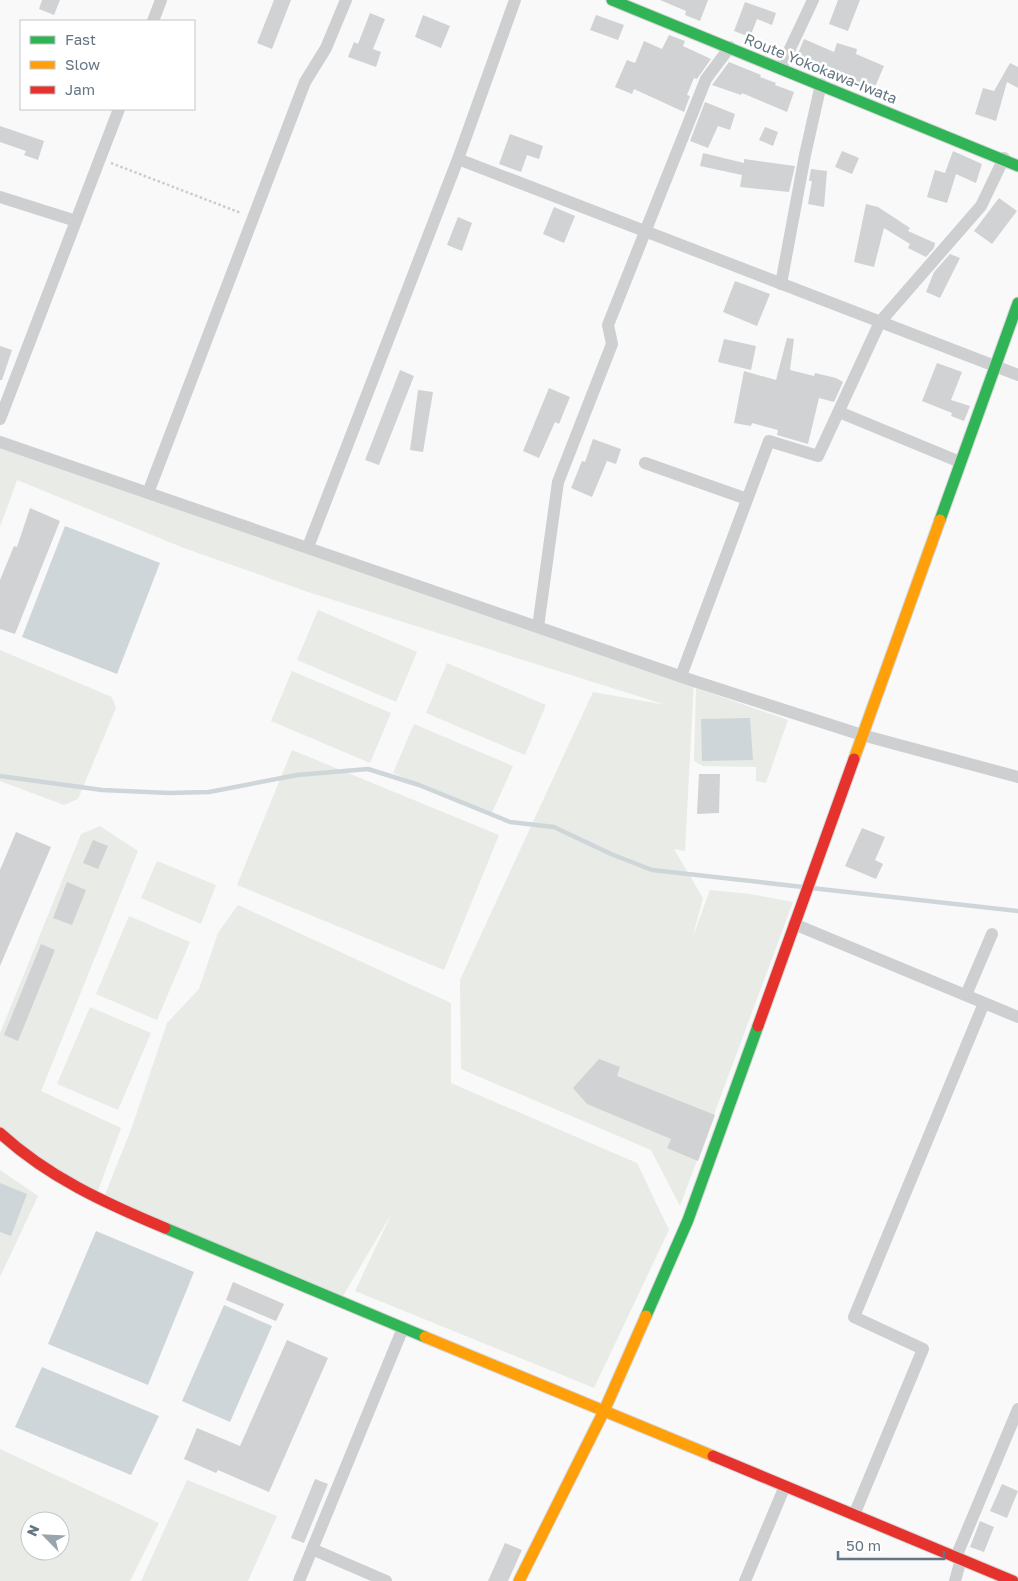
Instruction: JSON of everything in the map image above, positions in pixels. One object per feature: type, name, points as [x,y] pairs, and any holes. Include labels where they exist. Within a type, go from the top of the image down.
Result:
[{"type":"street","points":[[153,20],[161,0]]},
{"type":"street","points":[[148,493],[305,82],[326,48],[346,0]]},
{"type":"street","points":[[308,547],[458,159],[515,0]]},
{"type":"street","name":"Route Yokokawa-Iwata","points":[[612,0],[627,3],[781,68],[1004,158],[1018,166]]},
{"type":"street","points":[[781,68],[813,0]]},
{"type":"street","points":[[538,628],[558,482],[612,344],[608,325],[706,79],[730,46]]},
{"type":"street","points":[[781,284],[805,155],[821,84]]},
{"type":"street","points":[[0,419],[119,110]]},
{"type":"street","points":[[681,676],[769,441],[818,456],[880,322],[981,206],[1004,158]]},
{"type":"street","points":[[458,159],[1018,375]]},
{"type":"street","points":[[0,197],[76,221]]},
{"type":"street","points":[[519,1581],[604,1411],[688,1220],[1018,303]]},
{"type":"street","points":[[839,412],[960,462]]},
{"type":"street","points":[[0,442],[681,676],[862,735],[1018,777]]},
{"type":"street","points":[[644,463],[747,499]]},
{"type":"street","points":[[794,924],[1018,1017]]},
{"type":"street","points":[[966,996],[992,934]]},
{"type":"street","points":[[854,1515],[923,1349],[854,1317],[984,1003]]},
{"type":"street","points":[[1,1135],[47,1171],[102,1202],[1013,1581]]},
{"type":"street","points":[[299,1581],[403,1328]]},
{"type":"street","points":[[955,1581],[958,1558],[1018,1409]]},
{"type":"street","points":[[745,1581],[785,1486]]},
{"type":"street","points":[[312,1549],[386,1581]]},
{"type":"path","points":[[100,159],[253,218]]},
{"type":"shaded area","points":[[0,447],[694,681],[685,851],[674,849],[703,898],[692,939],[710,890],[750,894],[793,902],[680,1206],[651,1150],[461,1069],[460,980],[593,692],[666,705],[308,592],[184,548],[17,480],[0,527]]},
{"type":"shaded area","points":[[65,526],[160,563],[117,674],[22,637]]},
{"type":"shaded area","points":[[318,610],[417,652],[396,702],[297,660]]},
{"type":"shaded area","points":[[0,650],[112,697],[116,708],[78,799],[64,805],[0,781]]},
{"type":"shaded area","points":[[447,663],[546,705],[525,755],[426,713]]},
{"type":"shaded area","points":[[292,671],[391,713],[370,763],[271,721]]},
{"type":"shaded area","points":[[696,688],[788,720],[766,783],[756,781],[756,767],[703,766],[694,761]]},
{"type":"shaded area","points":[[750,718],[753,760],[702,761],[701,719]]},
{"type":"shaded area","points":[[414,724],[513,766],[491,815],[393,773]]},
{"type":"shaded area","points":[[292,750],[499,835],[444,970],[237,885]]},
{"type":"shaded area","points":[[100,826],[138,851],[41,1091],[121,1128],[95,1199],[0,1130],[0,1033],[81,834]]},
{"type":"shaded area","points":[[157,861],[216,885],[201,924],[141,898]]},
{"type":"shaded area","points":[[238,905],[451,1003],[451,1083],[637,1163],[669,1230],[594,1388],[355,1291],[392,1213],[340,1301],[102,1202],[132,1127],[167,1023],[199,989],[218,933]]},
{"type":"shaded area","points":[[129,916],[190,942],[157,1020],[96,994]]},
{"type":"shaded area","points":[[90,1007],[151,1033],[118,1110],[57,1084]]},
{"type":"shaded area","points":[[0,1170],[38,1196],[0,1277]]},
{"type":"shaded area","points":[[0,1183],[27,1194],[11,1236],[0,1232]]},
{"type":"shaded area","points":[[96,1231],[194,1272],[148,1385],[48,1344]]},
{"type":"shaded area","points":[[224,1305],[272,1326],[230,1422],[182,1401]]},
{"type":"shaded area","points":[[42,1367],[159,1416],[131,1475],[15,1427]]},
{"type":"shaded area","points":[[0,1449],[159,1523],[130,1581],[0,1581]]},
{"type":"shaded area","points":[[187,1480],[277,1516],[248,1581],[141,1581]]},
{"type":"building","points":[[42,0],[60,0],[54,15],[39,9]]},
{"type":"building","points":[[274,0],[291,0],[272,49],[257,43]]},
{"type":"building","points":[[660,0],[708,0],[700,21],[685,15],[686,11]]},
{"type":"building","points":[[838,0],[860,0],[848,31],[829,24]]},
{"type":"building","points":[[745,2],[776,13],[772,25],[757,19],[750,37],[734,31]]},
{"type":"building","points":[[370,13],[385,19],[373,49],[381,52],[376,67],[348,57],[354,42],[358,44]]},
{"type":"building","points":[[423,15],[450,26],[441,48],[415,37]]},
{"type":"building","points":[[596,15],[624,25],[618,40],[590,30]]},
{"type":"building","points":[[669,35],[685,41],[683,46],[711,59],[697,79],[694,78],[687,95],[690,96],[684,112],[634,89],[632,94],[615,87],[627,60],[635,63],[644,41],[662,49]]},
{"type":"building","points":[[804,39],[834,52],[837,43],[857,49],[856,54],[884,66],[872,94],[856,87],[857,84],[827,74],[796,58]]},
{"type":"building","points":[[729,62],[761,75],[760,77],[776,83],[775,85],[794,92],[787,112],[742,93],[741,95],[712,85]]},
{"type":"building","points":[[1010,63],[1018,67],[1018,88],[1007,82],[996,121],[975,114],[983,88],[994,91]]},
{"type":"building","points":[[705,102],[735,114],[730,130],[718,126],[708,148],[690,141]]},
{"type":"building","points":[[0,126],[44,141],[38,160],[24,155],[26,151],[0,142]]},
{"type":"building","points":[[765,127],[778,132],[773,146],[759,140]]},
{"type":"building","points":[[510,134],[543,146],[539,159],[527,155],[521,172],[499,164]]},
{"type":"building","points":[[842,151],[859,158],[852,174],[835,167]]},
{"type":"building","points":[[953,151],[982,164],[976,183],[956,174],[947,203],[927,197],[935,170],[945,173]]},
{"type":"building","points":[[703,153],[744,163],[744,159],[795,166],[789,192],[740,187],[742,175],[700,166]]},
{"type":"building","points":[[811,169],[827,171],[824,207],[808,204],[812,181],[809,181]]},
{"type":"building","points":[[999,198],[1017,211],[992,244],[974,231]]},
{"type":"building","points":[[866,204],[878,207],[910,228],[908,231],[935,243],[934,248],[926,257],[908,248],[910,244],[884,228],[874,267],[854,262]]},
{"type":"building","points":[[554,207],[575,216],[564,243],[543,234]]},
{"type":"building","points":[[458,217],[472,223],[462,251],[447,245]]},
{"type":"building","points":[[950,254],[960,258],[940,298],[926,292],[934,272]]},
{"type":"building","points":[[735,281],[770,294],[757,326],[723,312]]},
{"type":"building","points":[[787,338],[794,339],[790,370],[814,376],[815,373],[836,378],[843,382],[834,402],[819,398],[808,444],[777,435],[778,430],[752,423],[751,426],[734,423],[744,371],[776,380]]},
{"type":"building","points":[[724,339],[756,346],[751,370],[718,362]]},
{"type":"building","points":[[0,346],[12,350],[2,380],[0,380]]},
{"type":"building","points":[[937,363],[962,372],[951,400],[970,406],[964,421],[951,416],[952,413],[922,401]]},
{"type":"building","points":[[400,370],[414,376],[379,465],[365,460]]},
{"type":"building","points":[[549,388],[570,397],[559,424],[555,422],[539,458],[523,451]]},
{"type":"building","points":[[418,390],[433,392],[423,452],[410,450]]},
{"type":"building","points":[[593,439],[621,449],[616,464],[607,461],[592,497],[571,488],[582,461],[585,462]]},
{"type":"building","points":[[30,508],[60,521],[15,634],[0,629],[0,580],[14,546],[17,547]]},
{"type":"building","points":[[699,774],[720,774],[719,813],[697,814]]},
{"type":"building","points":[[862,828],[885,837],[875,860],[883,864],[876,879],[845,866]]},
{"type":"building","points":[[16,832],[51,847],[0,966],[0,870]]},
{"type":"building","points":[[93,840],[108,846],[98,869],[83,863]]},
{"type":"building","points":[[67,882],[86,890],[72,925],[53,918]]},
{"type":"building","points":[[41,944],[55,950],[18,1041],[4,1035]]},
{"type":"building","points":[[599,1059],[620,1067],[617,1076],[715,1115],[698,1161],[667,1148],[671,1139],[587,1104],[573,1088]]},
{"type":"building","points":[[233,1282],[284,1304],[276,1321],[226,1300]]},
{"type":"building","points":[[287,1340],[328,1358],[269,1492],[218,1470],[216,1473],[184,1459],[197,1428],[240,1446]]},
{"type":"building","points":[[315,1479],[328,1484],[304,1543],[291,1538]]},
{"type":"building","points":[[1002,1484],[1018,1491],[1007,1518],[990,1511]]},
{"type":"building","points":[[980,1521],[994,1527],[984,1552],[970,1547]]},
{"type":"building","points":[[505,1543],[522,1550],[508,1581],[488,1581]]},
{"type":"waterway","points":[[0,776],[102,790],[169,793],[209,792],[297,775],[368,769],[419,785],[510,822],[554,827],[611,854],[652,870],[803,887]]},
{"type":"waterway","points":[[811,888],[1018,911]]},
{"type":"traffic: fast","points":[[612,0],[1018,166]]},
{"type":"traffic: fast","points":[[940,520],[1018,303]]},
{"type":"traffic: fast","points":[[646,1316],[688,1220],[758,1026]]},
{"type":"traffic: fast","points":[[165,1228],[425,1337]]},
{"type":"traffic: slow","points":[[854,759],[940,520]]},
{"type":"traffic: slow","points":[[519,1581],[604,1411],[646,1316]]},
{"type":"traffic: slow","points":[[425,1337],[713,1456]]},
{"type":"traffic: jam","points":[[758,1026],[854,759]]},
{"type":"traffic: jam","points":[[0,1133],[18,1149],[57,1176],[99,1199],[165,1228]]},
{"type":"traffic: jam","points":[[713,1456],[1013,1581]]}]
